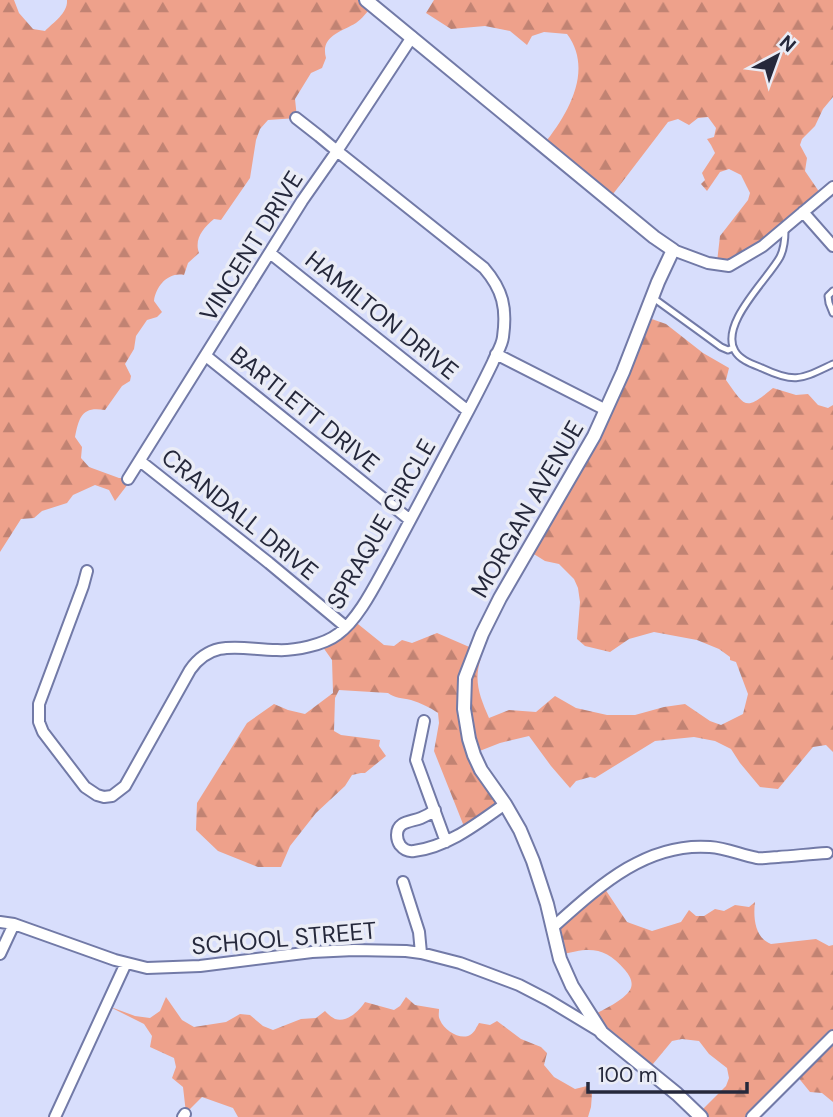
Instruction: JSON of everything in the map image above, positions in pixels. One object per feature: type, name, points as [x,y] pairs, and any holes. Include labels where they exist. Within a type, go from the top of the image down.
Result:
[{"type":"street","points":[[366,0],[673,250],[729,266],[763,246],[833,187]]},
{"type":"street","name":"VINCENT DRIVE","points":[[128,479],[302,201],[412,37]]},
{"type":"street","name":"SPRAQUE CIRCLE","points":[[87,571],[40,704],[38,722],[77,778],[91,792],[104,797],[112,796],[125,786],[190,670],[201,657],[224,647],[276,650],[311,645],[338,635],[346,627],[366,600],[410,520],[503,341],[504,304],[494,280],[484,268],[296,118]]},
{"type":"street","points":[[803,212],[833,246]]},
{"type":"street","name":"MORGAN AVENUE","points":[[673,250],[594,436],[482,634],[465,678],[464,709],[469,739],[481,770],[520,830],[533,861],[560,959],[572,986],[602,1033],[701,1117]]},
{"type":"street","name":"HAMILTON DRIVE","points":[[270,253],[468,411]]},
{"type":"street","points":[[496,354],[606,410]]},
{"type":"street","name":"BARTLETT DRIVE","points":[[206,356],[410,520]]},
{"type":"street","name":"CRANDALL DRIVE","points":[[140,461],[270,562],[346,627]]},
{"type":"street","points":[[424,721],[416,760],[446,842]]},
{"type":"street","points":[[435,810],[402,825],[397,833],[398,844],[411,852],[446,842],[505,804]]},
{"type":"street","points":[[552,928],[589,895],[634,863],[670,850],[712,847],[759,858],[827,853]]},
{"type":"street","points":[[403,882],[419,932],[421,953]]},
{"type":"street","name":"SCHOOL STREET","points":[[0,922],[14,924],[126,963],[155,969],[344,951],[421,953],[460,963],[519,985],[602,1033]]},
{"type":"street","points":[[0,954],[14,924]]},
{"type":"street","points":[[55,1117],[126,963]]},
{"type":"street","points":[[752,1117],[833,1036]]},
{"type":"lane","points":[[785,227],[785,240],[779,257],[736,321],[731,338],[733,348],[741,358],[789,378],[806,377],[833,364]]},
{"type":"lane","points":[[833,290],[828,296],[833,313]]},
{"type":"lane","points":[[652,297],[721,347],[728,350],[733,348]]},
{"type":"green space","points":[[0,0],[14,0],[19,13],[33,29],[45,31],[63,13],[67,0],[368,0],[372,6],[358,21],[329,40],[322,68],[311,73],[295,99],[297,118],[268,120],[260,129],[250,178],[221,220],[214,219],[203,230],[198,243],[199,253],[188,263],[184,275],[168,278],[157,290],[154,301],[162,312],[147,320],[136,336],[134,349],[125,364],[131,376],[130,381],[122,386],[105,410],[91,410],[80,419],[75,437],[82,447],[81,458],[89,467],[119,478],[129,478],[128,484],[115,501],[109,490],[95,485],[73,495],[67,503],[42,511],[34,518],[21,519],[0,552]]},
{"type":"green space","points":[[434,0],[833,0],[833,97],[800,145],[807,158],[805,171],[822,196],[739,261],[717,262],[720,236],[748,200],[750,193],[741,175],[729,169],[720,172],[707,191],[701,184],[705,180],[702,173],[715,153],[707,139],[714,137],[716,128],[708,117],[698,118],[689,125],[678,119],[668,122],[610,198],[544,144],[569,106],[578,77],[575,48],[567,34],[544,32],[532,36],[527,45],[510,31],[485,26],[451,29],[426,13]]},
{"type":"green space","points":[[646,317],[666,324],[703,353],[729,368],[726,380],[742,401],[751,403],[773,388],[796,395],[808,394],[818,405],[828,408],[833,405],[833,752],[826,745],[813,747],[778,789],[760,787],[731,749],[715,741],[694,737],[655,741],[595,778],[576,781],[570,788],[529,736],[477,752],[504,800],[465,829],[434,751],[438,713],[418,702],[388,693],[339,690],[335,698],[334,731],[341,735],[380,740],[379,746],[386,756],[365,773],[352,775],[345,786],[316,813],[290,846],[281,867],[258,867],[218,851],[196,830],[197,803],[247,723],[274,704],[305,714],[333,693],[332,660],[320,643],[353,620],[384,645],[394,646],[402,640],[412,643],[437,633],[474,649],[476,655],[481,658],[478,682],[480,696],[489,718],[509,710],[536,712],[555,696],[576,708],[607,715],[635,715],[685,704],[721,725],[743,714],[748,694],[736,662],[719,649],[697,640],[654,632],[629,639],[610,652],[585,646],[577,639],[580,602],[574,579],[559,564],[545,561],[529,551],[596,434]]},
{"type":"green space","points":[[603,886],[627,922],[652,931],[681,922],[689,910],[696,916],[704,916],[715,909],[724,911],[735,905],[749,907],[755,902],[756,927],[761,937],[771,944],[816,939],[829,946],[833,945],[833,1102],[822,1093],[810,1092],[797,1076],[753,1117],[704,1117],[699,1113],[726,1086],[729,1078],[727,1068],[709,1054],[699,1041],[672,1041],[648,1070],[614,1042],[593,1015],[627,994],[632,985],[630,977],[618,962],[596,950],[560,955],[556,925]]},
{"type":"green space","points":[[166,997],[182,1020],[194,1027],[226,1022],[240,1014],[250,1015],[263,1026],[273,1030],[301,1019],[316,1018],[325,1011],[335,1019],[348,1018],[365,1002],[394,1010],[406,997],[415,1005],[439,1009],[442,1024],[456,1035],[468,1036],[479,1023],[490,1025],[497,1021],[521,1039],[541,1047],[547,1053],[544,1065],[554,1077],[575,1089],[587,1086],[592,1094],[591,1107],[588,1117],[238,1117],[233,1108],[202,1097],[186,1113],[183,1087],[172,1078],[176,1067],[174,1058],[150,1047],[152,1036],[144,1024],[108,1006],[135,1016],[150,1018],[160,1011]]}]
